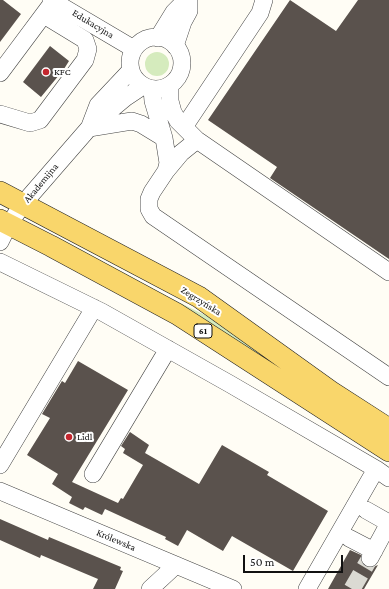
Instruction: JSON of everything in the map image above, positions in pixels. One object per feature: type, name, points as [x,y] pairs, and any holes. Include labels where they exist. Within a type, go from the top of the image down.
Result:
[{"type":"main road","name":"Zegrzyńska","points":[[0,192],[199,297],[330,391],[389,429]]},
{"type":"main road","name":"61","points":[[3,229],[52,246],[177,314],[389,451]]},
{"type":"street","points":[[158,38],[177,7],[187,0],[189,11],[183,22],[175,46]]},
{"type":"street","points":[[184,127],[260,13],[264,0]]},
{"type":"street","points":[[0,73],[53,1]]},
{"type":"street","name":"Edukacyjna","points":[[53,1],[134,49]]},
{"type":"street","points":[[0,114],[30,123],[40,120],[85,60],[88,50],[84,40],[44,15]]},
{"type":"street","points":[[158,38],[170,42],[175,46],[181,58],[181,70],[175,81],[170,85],[158,89],[147,87],[134,77],[131,70],[130,59],[134,49],[142,41],[158,38]]},
{"type":"street","name":"Akademijna","points":[[89,128],[98,105],[131,70]]},
{"type":"street","points":[[170,85],[172,109],[178,121],[197,140],[389,272]]},
{"type":"street","points":[[147,87],[153,101],[164,138],[168,156],[166,171]]},
{"type":"street","name":"Akademijna","points":[[3,229],[89,128],[125,98],[147,87]]},
{"type":"street","points":[[89,128],[132,121],[141,124],[164,138]]},
{"type":"street","points":[[197,140],[181,153],[166,171],[152,192],[149,199],[149,208],[154,216],[389,377]]},
{"type":"street","points":[[0,262],[94,308],[230,384],[384,474]]},
{"type":"street","points":[[0,465],[94,308]]},
{"type":"street","points":[[93,474],[168,349]]},
{"type":"street","points":[[320,589],[366,510],[384,474]]},
{"type":"street","points":[[307,589],[384,474]]},
{"type":"street","name":"Królewska","points":[[0,491],[233,589]]},
{"type":"street","points":[[349,538],[372,555],[389,523],[366,510]]},
{"type":"street","points":[[150,589],[176,565]]},
{"type":"green space","points":[[157,52],[166,55],[169,64],[166,73],[157,76],[148,73],[145,64],[148,55]]},
{"type":"green space","points":[[61,239],[172,299],[207,316],[291,374],[60,240]]},
{"type":"building","points":[[0,0],[3,0],[21,14],[0,42]]},
{"type":"building","points":[[290,0],[336,31],[358,0],[389,0],[389,259],[270,178],[277,167],[208,120]]},
{"type":"building","name":"KFC","points":[[50,46],[69,61],[41,97],[23,82]]},
{"type":"building","points":[[78,361],[128,390],[72,482],[118,503],[121,498],[123,499],[143,465],[123,453],[125,449],[121,446],[130,432],[149,445],[145,453],[199,484],[222,445],[269,472],[267,475],[328,511],[293,571],[232,536],[223,551],[187,530],[178,546],[165,539],[166,537],[105,509],[102,515],[85,507],[83,510],[69,503],[72,497],[52,484],[58,474],[27,455],[50,418],[42,414],[62,381],[65,383]]},
{"type":"building","points":[[0,519],[48,540],[49,537],[121,567],[120,570],[123,571],[115,589],[93,589],[98,579],[41,555],[40,558],[0,540]]},
{"type":"building","points":[[350,550],[361,555],[361,563],[366,567],[371,568],[378,565],[364,589],[328,589]]},
{"type":"tunnel","points":[[352,589],[370,558]]},
{"type":"place","name":"KFC","points":[[46,72]]},
{"type":"place","name":"Lidl","points":[[69,437]]}]
